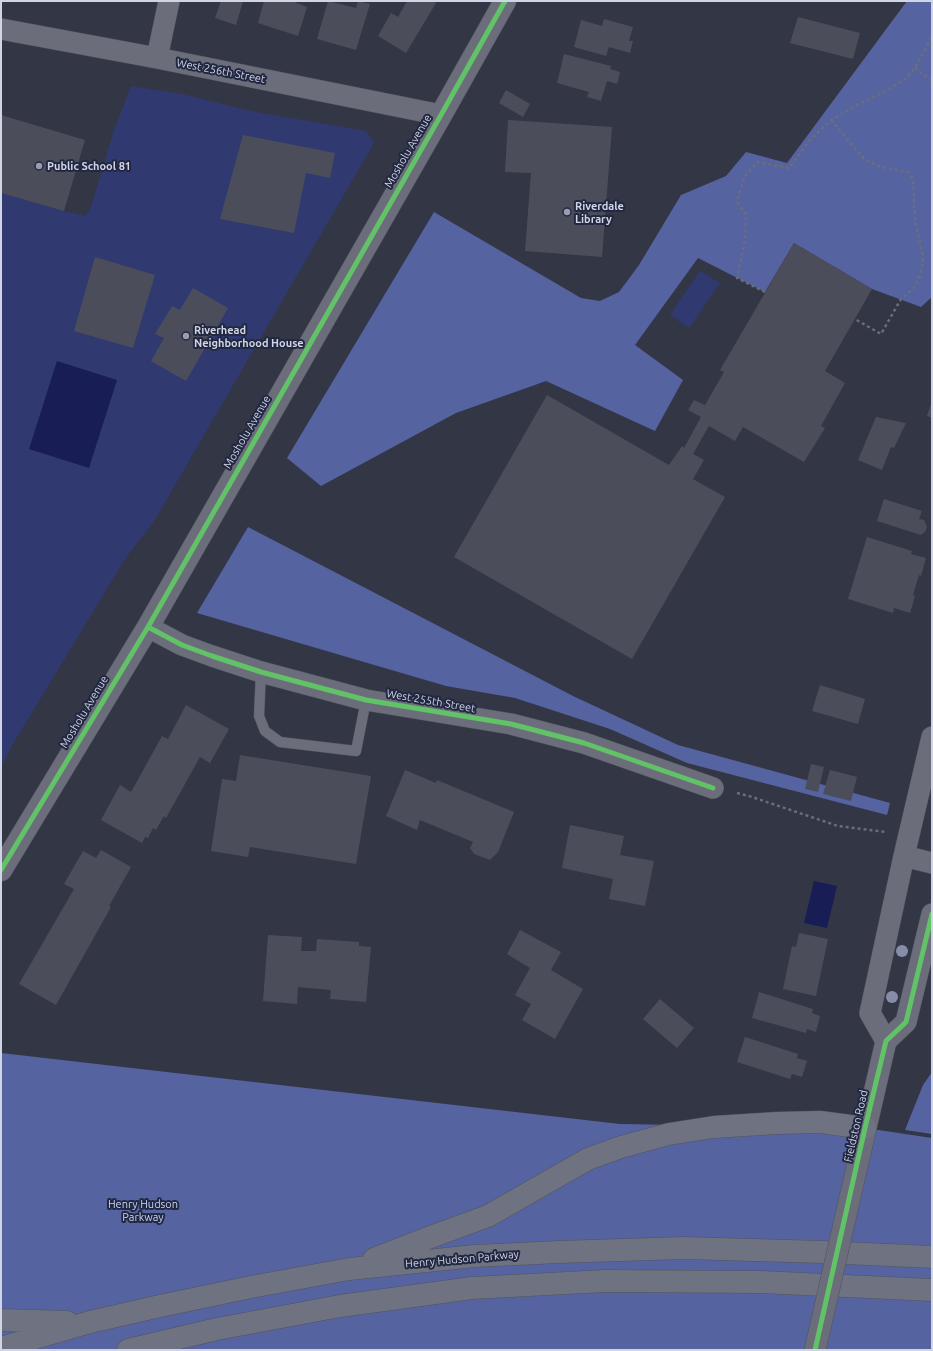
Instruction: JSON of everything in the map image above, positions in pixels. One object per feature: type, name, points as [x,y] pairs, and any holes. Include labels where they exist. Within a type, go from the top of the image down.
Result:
[{"type":"highway","points":[[350,1269],[488,1216],[588,1159],[621,1147],[669,1134],[714,1127],[820,1122],[865,1128]]},
{"type":"highway","name":"Henry Hudson Parkway","points":[[1,1348],[90,1322],[175,1302],[350,1269],[475,1256],[684,1248],[932,1257]]},
{"type":"highway","points":[[128,1350],[217,1329],[340,1306],[472,1288],[605,1281],[761,1282],[932,1290]]},
{"type":"highway","points":[[1,1320],[90,1322]]},
{"type":"street","points":[[157,58],[170,1]]},
{"type":"street","name":"Mosholu Avenue","points":[[1,870],[148,627],[505,1]]},
{"type":"street","name":"West 256th Street","points":[[1,29],[157,58],[441,115]]},
{"type":"street","name":"West 255th Street","points":[[148,627],[182,645],[261,672],[366,700],[518,726],[584,743],[713,788]]},
{"type":"street","points":[[932,737],[870,1012],[886,1041],[906,1022],[932,914]]},
{"type":"street","points":[[904,856],[932,863]]},
{"type":"street","name":"Fieldston Road","points":[[815,1350],[886,1041]]},
{"type":"lane","points":[[261,672],[259,716],[265,731],[280,742],[356,751],[366,700]]},
{"type":"path","points":[[765,292],[737,278],[745,241],[746,214],[738,204],[738,198],[745,176],[757,162],[789,168],[809,141],[831,120],[905,80],[915,68],[932,36]]},
{"type":"path","points":[[915,68],[932,81]]},
{"type":"path","points":[[831,120],[865,160],[880,167],[908,172],[913,179],[915,220],[923,257],[921,274],[913,289],[901,299],[881,334],[855,319]]},
{"type":"path","points":[[713,788],[749,796],[838,826],[886,832]]},
{"type":"shaded area","points":[[131,86],[182,94],[251,111],[366,131],[374,143],[154,521],[125,559],[11,747],[1,767],[1,193],[85,216],[90,210],[113,133]]},
{"type":"shaded area","points":[[700,271],[720,283],[689,328],[670,315]]},
{"type":"shaded area","points":[[57,361],[117,380],[89,468],[29,449]]},
{"type":"shaded area","points":[[814,881],[837,886],[827,928],[804,923]]},
{"type":"green space","points":[[907,1],[932,1],[932,297],[921,307],[872,289],[794,243],[765,292],[698,258],[635,345],[683,380],[655,431],[546,381],[456,413],[321,486],[287,458],[434,212],[581,298],[600,301],[619,292],[639,265],[681,195],[726,176],[746,152],[787,163]]},
{"type":"green space","points":[[248,527],[573,696],[678,745],[890,803],[887,815],[687,763],[610,729],[515,698],[446,686],[197,613]]},
{"type":"green space","name":"Henry Hudson Parkway","points":[[1,1053],[620,1124],[865,1128],[932,1138],[932,1350],[1,1350]]},
{"type":"green space","points":[[932,1072],[932,1134],[905,1130],[923,1085]]},
{"type":"building","points":[[221,1],[243,1],[236,25],[215,18]]},
{"type":"building","points":[[264,1],[296,1],[296,3],[307,7],[298,36],[258,23]]},
{"type":"building","points":[[328,1],[356,8],[358,1],[370,4],[356,50],[317,39]]},
{"type":"building","points":[[407,1],[433,1],[436,3],[406,53],[378,36],[391,13],[398,17]]},
{"type":"building","points":[[798,17],[860,33],[853,59],[790,43]]},
{"type":"building","points":[[604,19],[633,27],[629,41],[633,41],[630,53],[609,47],[606,56],[574,47],[581,20],[602,26]]},
{"type":"building","points":[[564,54],[611,66],[610,69],[620,72],[617,84],[607,81],[601,101],[587,97],[589,92],[557,83]]},
{"type":"building","points":[[506,90],[530,104],[523,117],[499,103]]},
{"type":"building","name":"Public School 81","points":[[1,115],[85,140],[64,211],[1,193]]},
{"type":"building","name":"Riverdale Library","points":[[508,120],[612,127],[602,257],[525,251],[531,173],[505,172]]},
{"type":"building","points":[[243,135],[335,153],[330,178],[306,173],[294,233],[220,219]]},
{"type":"building","points":[[794,243],[872,289],[825,371],[845,383],[821,426],[825,428],[804,462],[743,427],[735,441],[709,426],[693,454],[704,460],[693,479],[725,497],[632,659],[454,557],[547,395],[669,465],[682,446],[684,448],[701,417],[688,410],[694,400],[705,405],[724,372],[720,370]]},
{"type":"building","points":[[95,257],[155,275],[133,348],[74,331]]},
{"type":"building","name":"Riverhead Neighborhood House","points":[[193,288],[228,308],[186,381],[151,361],[164,338],[155,334],[172,306],[180,310]]},
{"type":"building","points":[[932,401],[932,418],[927,416]]},
{"type":"building","points":[[876,417],[906,423],[894,448],[891,447],[882,470],[858,460]]},
{"type":"building","points":[[884,499],[922,511],[919,519],[924,520],[927,527],[925,532],[921,535],[877,521]]},
{"type":"building","points":[[867,537],[912,551],[911,554],[926,558],[921,576],[919,575],[913,595],[915,596],[910,613],[894,608],[893,613],[848,599]]},
{"type":"building","points":[[820,685],[865,699],[858,724],[812,711]]},
{"type":"building","points":[[186,705],[229,729],[210,763],[200,757],[166,818],[164,816],[156,830],[153,828],[148,838],[145,837],[142,843],[101,820],[120,785],[131,792],[162,736],[168,739]]},
{"type":"building","points":[[240,755],[371,776],[356,864],[250,847],[248,857],[211,851],[222,779],[236,781]]},
{"type":"building","points":[[811,764],[824,767],[818,792],[805,789]]},
{"type":"building","points":[[405,770],[436,783],[437,780],[514,812],[498,852],[490,860],[474,854],[470,848],[473,842],[420,820],[417,830],[386,816]]},
{"type":"building","points":[[830,770],[857,777],[851,801],[823,794]]},
{"type":"building","points":[[570,825],[624,836],[620,855],[654,861],[645,906],[609,899],[613,879],[562,868]]},
{"type":"building","points":[[101,850],[131,867],[109,906],[111,907],[56,1005],[19,984],[74,889],[64,884],[83,851],[96,858]]},
{"type":"building","points":[[520,930],[561,952],[551,970],[583,989],[555,1039],[522,1020],[531,1004],[515,995],[530,968],[507,954]]},
{"type":"building","points":[[799,933],[828,939],[816,996],[783,989],[792,946],[796,947]]},
{"type":"building","points":[[268,935],[302,937],[301,951],[316,951],[317,939],[359,942],[359,946],[371,947],[366,1002],[330,999],[331,990],[298,987],[297,1004],[263,1001]]},
{"type":"building","points":[[759,992],[813,1009],[812,1013],[820,1016],[816,1032],[807,1029],[806,1033],[752,1018]]},
{"type":"building","points":[[660,999],[694,1028],[677,1048],[643,1019]]},
{"type":"building","points":[[745,1037],[798,1054],[797,1058],[807,1061],[802,1077],[792,1074],[790,1079],[737,1062]]},
{"type":"cycle path","points":[[1,870],[148,627],[505,1]]},
{"type":"cycle path","points":[[148,627],[182,645],[261,672],[366,700],[511,724],[584,743],[713,788]]},
{"type":"cycle path","points":[[815,1350],[886,1041],[906,1022],[932,914]]},
{"type":"place","name":"Public School 81","points":[[39,166]]},
{"type":"place","name":"Riverdale Library","points":[[567,212]]},
{"type":"place","name":"Riverhead Neighborhood House","points":[[186,336]]}]
